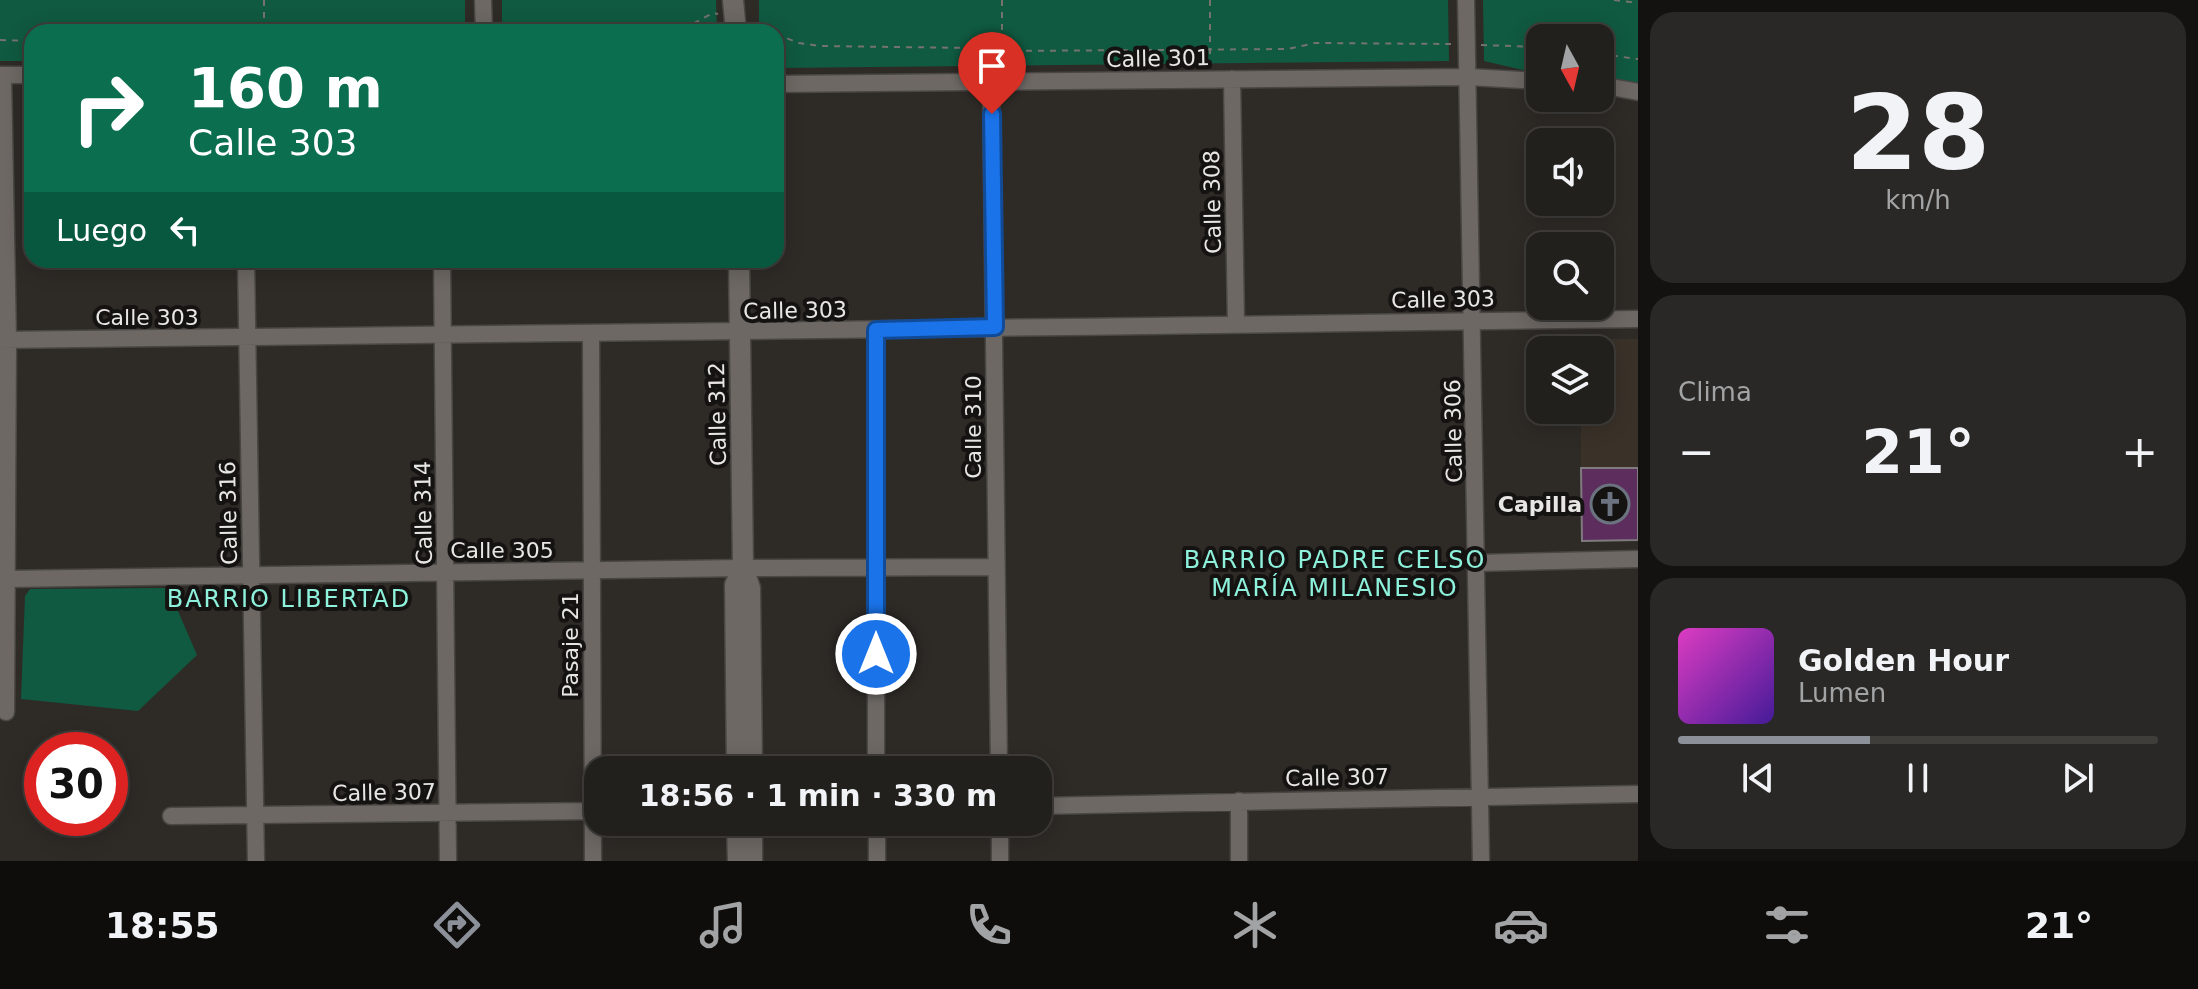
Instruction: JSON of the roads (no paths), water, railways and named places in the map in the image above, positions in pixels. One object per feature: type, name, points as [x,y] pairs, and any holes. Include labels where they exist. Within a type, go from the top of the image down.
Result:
[{"type":"street","points":[[483,0],[484,24]]},
{"type":"street","points":[[733,0],[737,24]]},
{"type":"street","points":[[739,24],[743,0]]},
{"type":"street","name":"Calle 306","points":[[1466,0],[1474,321],[1481,861]]},
{"type":"street","points":[[6,712],[2,75],[24,75]]},
{"type":"street","name":"Calle 301","points":[[784,84],[1469,77],[1526,80]]},
{"type":"street","name":"Calle 308","points":[[1232,79],[1236,324]]},
{"type":"street","name":"Calle 310","points":[[997,84],[995,327],[999,756]]},
{"type":"street","points":[[1614,88],[1638,92]]},
{"type":"street","name":"Calle 316","points":[[246,268],[256,861]]},
{"type":"street","name":"Calle 314","points":[[442,268],[448,861]]},
{"type":"street","name":"Calle 312","points":[[739,268],[743,568],[750,588],[752,756]]},
{"type":"street","name":"Calle 303","points":[[4,340],[739,333],[1638,319]]},
{"type":"street","points":[[876,330],[876,756]]},
{"type":"street","name":"Pasaje 21","points":[[591,334],[595,756]]},
{"type":"street","points":[[1477,563],[1638,559]]},
{"type":"street","name":"Calle 305","points":[[7,579],[996,567]]},
{"type":"street","name":"Calle 312","points":[[737,756],[735,585],[743,568]]},
{"type":"street","name":"Calle 307","points":[[1052,806],[1638,794]]},
{"type":"street","points":[[1239,801],[1239,861]]},
{"type":"street","name":"Calle 307","points":[[171,816],[584,811]]},
{"type":"street","name":"Pasaje 21","points":[[593,861],[594,836]]},
{"type":"street","points":[[737,836],[738,861]]},
{"type":"street","points":[[752,836],[752,861]]},
{"type":"street","points":[[877,836],[877,861]]},
{"type":"street","points":[[1000,836],[1000,861]]},
{"type":"place","name":"Capilla","points":[[1610,504]]},
{"type":"district","name":"BARRIO PADRE CELSO MARÍA MILANESIO","points":[[1335,574]]},
{"type":"district","name":"BARRIO LIBERTAD","points":[[289,599]]}]
